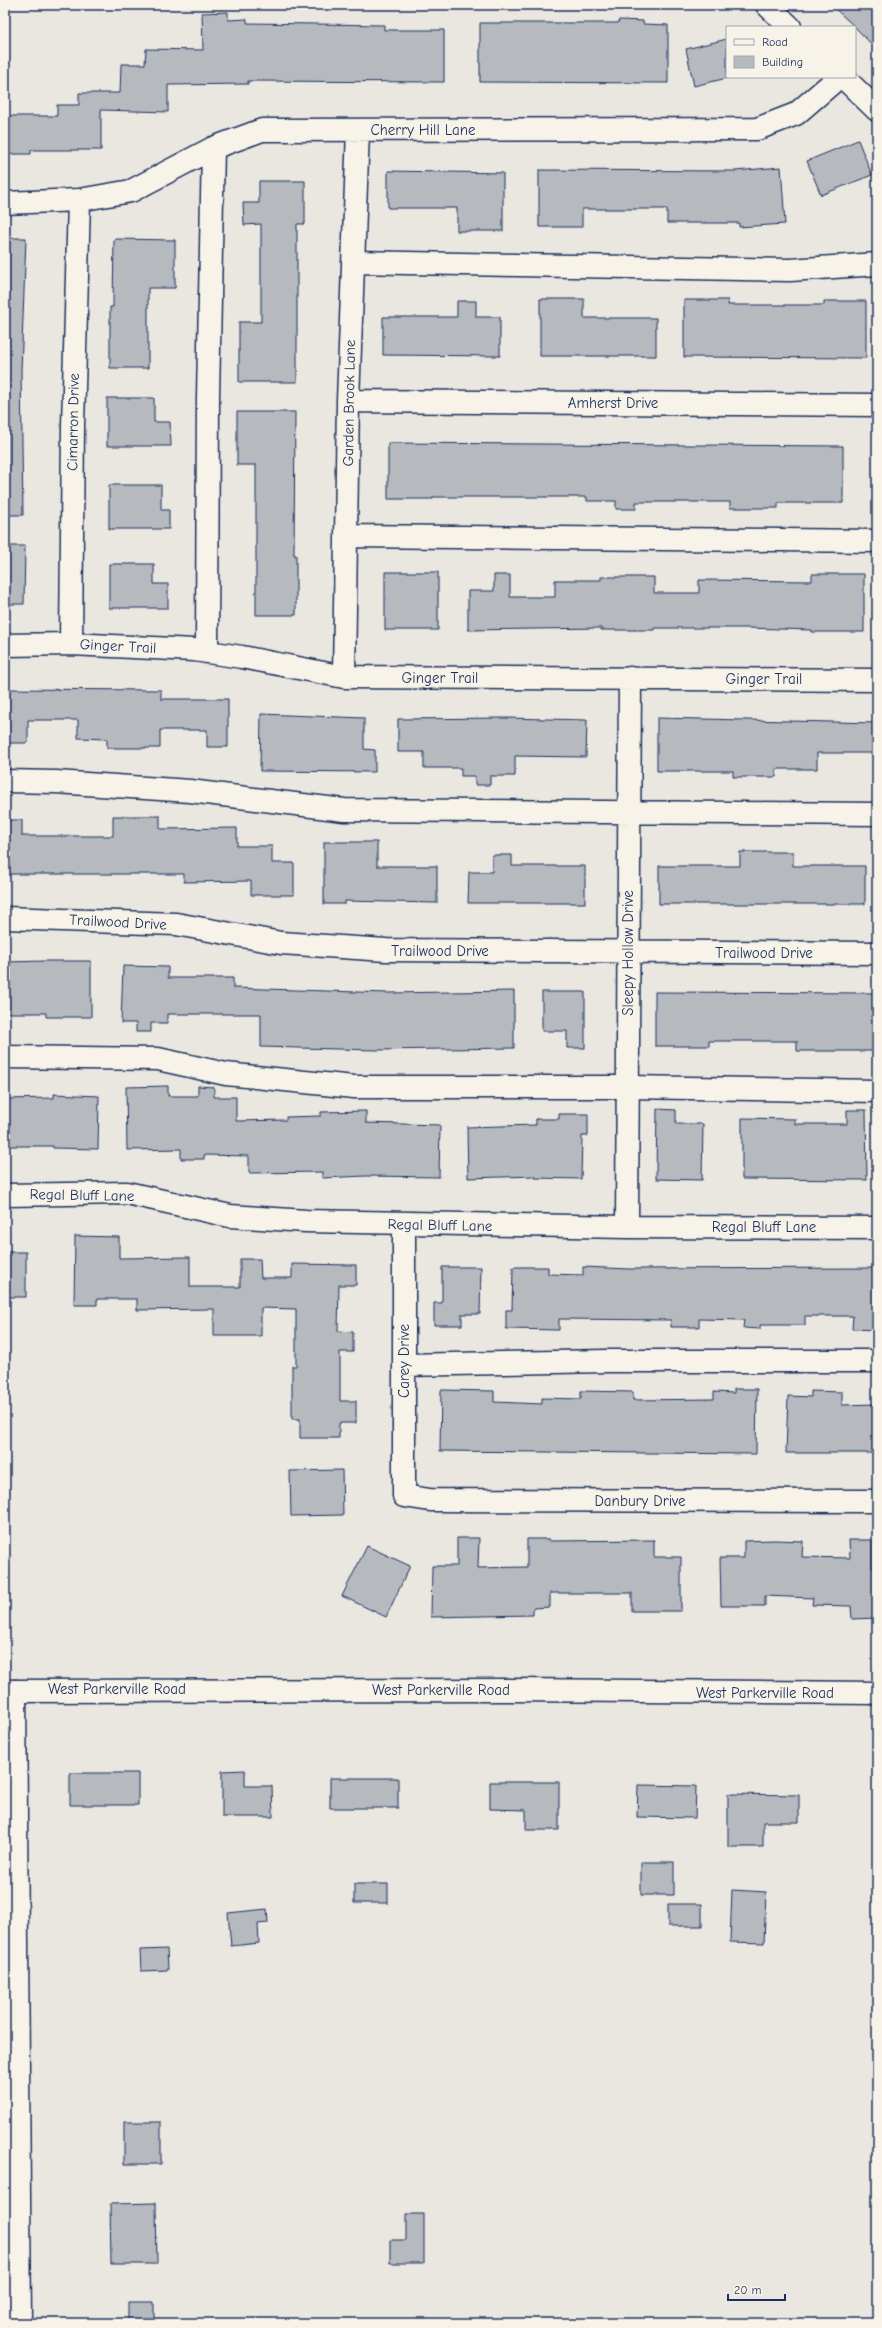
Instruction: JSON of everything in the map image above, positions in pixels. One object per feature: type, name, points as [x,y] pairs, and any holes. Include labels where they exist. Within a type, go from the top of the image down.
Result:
[{"type":"street","points":[[767,5],[789,26]]},
{"type":"street","name":"Cherry Hill Lane","points":[[5,203],[79,200],[131,191],[213,148],[262,130],[757,129],[796,114],[838,78]]},
{"type":"street","points":[[844,78],[877,110]]},
{"type":"street","name":"Garden Brook Lane","points":[[344,678],[348,401],[358,130]]},
{"type":"street","points":[[207,652],[208,397],[213,148]]},
{"type":"street","name":"Cimarron Drive","points":[[71,644],[73,426],[79,200]]},
{"type":"street","points":[[353,262],[790,270],[877,264]]},
{"type":"street","name":"Amherst Drive","points":[[348,401],[877,405]]},
{"type":"street","points":[[346,536],[877,542]]},
{"type":"street","name":"Ginger Trail","points":[[5,645],[71,644],[207,652],[242,657],[344,678],[877,680]]},
{"type":"street","name":"Sleepy Hollow Drive","points":[[627,1227],[630,678]]},
{"type":"street","points":[[5,781],[56,782],[190,791],[344,810],[877,814]]},
{"type":"street","name":"Trailwood Drive","points":[[5,918],[176,924],[281,944],[386,950],[628,953],[877,953]]},
{"type":"street","points":[[5,1057],[158,1059],[226,1074],[354,1087],[627,1087],[877,1091]]},
{"type":"street","name":"Regal Bluff Lane","points":[[5,1195],[127,1193],[230,1216],[306,1222],[404,1225],[877,1228]]},
{"type":"street","name":"Carey Drive","points":[[404,1225],[404,1496]]},
{"type":"street","points":[[404,1365],[606,1361],[877,1361]]},
{"type":"street","name":"Danbury Drive","points":[[404,1496],[438,1500],[877,1501]]},
{"type":"street","name":"West Parkerville Road","points":[[10,1691],[510,1690],[877,1693]]},
{"type":"street","points":[[10,1691],[20,2323]]},
{"type":"building","points":[[831,5],[877,5],[877,50],[856,28],[856,26],[854,26]]},
{"type":"building","points":[[228,12],[228,20],[247,19],[247,23],[384,25],[384,30],[444,30],[444,82],[248,81],[248,84],[168,85],[168,112],[101,110],[101,150],[31,150],[31,154],[5,154],[5,116],[57,116],[57,105],[79,105],[79,93],[120,93],[121,64],[145,64],[146,49],[203,50],[202,13]]},
{"type":"building","points":[[619,20],[643,21],[643,24],[668,25],[668,83],[480,82],[480,23],[618,23]]},
{"type":"building","points":[[726,39],[727,78],[694,86],[686,49]]},
{"type":"building","points":[[858,140],[872,175],[821,195],[807,161]]},
{"type":"building","points":[[781,167],[785,224],[739,227],[739,223],[667,223],[667,209],[582,209],[582,227],[539,227],[539,170],[735,171]]},
{"type":"building","points":[[388,171],[503,173],[503,231],[457,231],[457,208],[388,208]]},
{"type":"building","points":[[259,181],[305,181],[305,224],[297,224],[297,382],[239,382],[239,322],[261,322],[261,224],[244,225],[243,203],[259,203]]},
{"type":"building","points":[[5,238],[26,238],[21,371],[23,515],[5,515]]},
{"type":"building","points":[[114,239],[175,240],[175,288],[148,288],[148,368],[110,368],[110,307],[113,307]]},
{"type":"building","points":[[540,299],[584,299],[584,318],[656,318],[656,356],[540,356]]},
{"type":"building","points":[[684,300],[728,300],[728,305],[824,305],[824,301],[866,301],[866,358],[684,357]]},
{"type":"building","points":[[457,301],[476,301],[476,317],[500,317],[500,356],[383,355],[383,317],[457,317]]},
{"type":"building","points":[[107,398],[154,398],[154,422],[170,422],[171,446],[107,446]]},
{"type":"building","points":[[237,412],[295,412],[294,555],[296,555],[296,615],[256,615],[256,465],[237,465]]},
{"type":"building","points":[[388,443],[843,446],[843,503],[778,503],[778,508],[730,508],[730,502],[636,502],[636,509],[616,509],[616,501],[587,501],[587,497],[433,497],[433,499],[388,499]]},
{"type":"building","points":[[109,485],[161,485],[161,510],[169,510],[169,529],[109,529]]},
{"type":"building","points":[[5,546],[25,546],[24,604],[5,604]]},
{"type":"building","points":[[109,564],[154,564],[154,584],[168,584],[168,608],[109,608]]},
{"type":"building","points":[[385,572],[438,572],[438,630],[385,630]]},
{"type":"building","points":[[812,574],[864,574],[864,632],[812,632],[812,630],[747,628],[654,628],[654,630],[601,630],[601,628],[468,630],[468,591],[494,591],[494,575],[510,575],[510,597],[555,597],[555,580],[601,580],[601,577],[654,577],[654,593],[699,593],[699,580],[812,581]]},
{"type":"building","points":[[5,689],[161,690],[161,699],[228,699],[228,747],[207,747],[207,730],[160,730],[160,748],[107,748],[107,739],[78,738],[78,720],[28,720],[28,743],[5,743]]},
{"type":"building","points":[[261,714],[364,718],[364,749],[375,750],[375,772],[260,771]]},
{"type":"building","points":[[506,718],[587,720],[586,757],[515,756],[515,776],[490,776],[490,785],[475,785],[475,776],[461,776],[461,768],[424,768],[424,752],[398,752],[398,719]]},
{"type":"building","points":[[657,718],[877,723],[877,753],[817,753],[817,769],[776,769],[776,777],[733,777],[733,771],[657,771]]},
{"type":"building","points":[[113,816],[160,816],[160,829],[237,828],[237,846],[272,846],[272,863],[294,863],[294,895],[251,895],[251,881],[184,882],[184,874],[5,874],[5,820],[22,820],[22,836],[113,836]]},
{"type":"building","points":[[324,842],[377,842],[377,866],[437,866],[437,903],[345,901],[345,904],[324,904]]},
{"type":"building","points":[[740,852],[793,852],[793,866],[865,866],[865,904],[659,904],[659,866],[740,866]]},
{"type":"building","points":[[492,855],[512,855],[512,866],[585,866],[585,903],[468,903],[469,872],[492,872]]},
{"type":"building","points":[[91,961],[91,1017],[46,1017],[46,1013],[5,1013],[5,962]]},
{"type":"building","points":[[123,966],[168,967],[168,978],[233,978],[233,988],[388,993],[514,991],[514,1048],[376,1050],[261,1047],[261,1014],[167,1014],[167,1023],[151,1023],[151,1032],[136,1032],[136,1023],[121,1023]]},
{"type":"building","points":[[542,992],[585,992],[585,1048],[567,1048],[567,1031],[542,1031]]},
{"type":"building","points":[[655,992],[877,993],[877,1051],[797,1051],[797,1041],[709,1041],[709,1046],[655,1046]]},
{"type":"building","points":[[168,1086],[168,1096],[198,1096],[198,1086],[214,1087],[214,1097],[236,1097],[236,1121],[286,1120],[286,1117],[321,1116],[321,1112],[366,1111],[366,1123],[440,1125],[439,1177],[366,1176],[322,1178],[322,1172],[249,1173],[249,1156],[204,1155],[204,1159],[181,1159],[181,1149],[127,1150],[126,1087]]},
{"type":"building","points":[[54,1094],[99,1096],[98,1149],[53,1148],[53,1146],[5,1146],[5,1099],[54,1098]]},
{"type":"building","points":[[657,1109],[676,1110],[676,1124],[703,1124],[702,1180],[656,1179]]},
{"type":"building","points":[[847,1110],[866,1110],[867,1180],[742,1179],[742,1118],[795,1119],[795,1124],[847,1124]]},
{"type":"building","points":[[559,1114],[588,1114],[588,1136],[582,1136],[581,1179],[535,1178],[535,1176],[468,1178],[467,1127],[536,1125],[536,1119],[559,1119]]},
{"type":"building","points":[[75,1236],[119,1237],[119,1258],[190,1257],[190,1287],[240,1287],[240,1259],[260,1259],[261,1278],[292,1278],[292,1264],[356,1265],[356,1285],[339,1285],[338,1331],[353,1332],[353,1352],[340,1352],[340,1401],[356,1401],[356,1423],[339,1423],[339,1438],[300,1438],[300,1419],[292,1419],[292,1366],[296,1366],[296,1309],[261,1308],[261,1336],[214,1336],[214,1309],[137,1310],[137,1299],[97,1299],[97,1305],[74,1305]]},
{"type":"building","points":[[5,1252],[26,1252],[26,1297],[5,1297]]},
{"type":"building","points":[[442,1267],[481,1267],[480,1314],[462,1314],[462,1325],[434,1325],[434,1303],[442,1303]]},
{"type":"building","points":[[513,1267],[548,1267],[548,1274],[583,1275],[583,1267],[630,1269],[877,1268],[877,1330],[852,1329],[853,1316],[805,1316],[805,1325],[760,1325],[760,1329],[743,1328],[744,1320],[699,1319],[699,1327],[671,1327],[671,1320],[559,1319],[559,1330],[506,1329],[506,1310],[512,1310]]},
{"type":"building","points":[[734,1389],[757,1389],[756,1454],[440,1451],[441,1390],[494,1391],[494,1402],[542,1404],[542,1398],[581,1399],[581,1391],[633,1392],[633,1400],[714,1399],[714,1392],[734,1393]]},
{"type":"building","points":[[811,1391],[842,1392],[842,1405],[877,1404],[877,1453],[786,1453],[788,1396],[811,1397]]},
{"type":"building","points":[[342,1470],[343,1515],[291,1516],[290,1471]]},
{"type":"building","points":[[457,1538],[479,1538],[478,1568],[527,1567],[527,1539],[549,1539],[549,1541],[654,1540],[654,1557],[681,1557],[681,1611],[632,1611],[632,1593],[550,1593],[550,1607],[533,1608],[533,1615],[431,1617],[432,1566],[457,1566]]},
{"type":"building","points":[[849,1540],[872,1540],[872,1568],[877,1568],[877,1618],[852,1619],[851,1606],[812,1605],[813,1598],[765,1596],[765,1606],[721,1606],[720,1558],[744,1558],[744,1541],[803,1541],[802,1557],[850,1558]]},
{"type":"building","points":[[367,1546],[410,1566],[386,1617],[342,1596]]},
{"type":"building","points":[[245,1770],[245,1786],[272,1786],[273,1817],[222,1817],[222,1771]]},
{"type":"building","points":[[70,1773],[138,1773],[138,1805],[70,1805]]},
{"type":"building","points":[[330,1778],[398,1778],[398,1808],[330,1808]]},
{"type":"building","points":[[490,1782],[559,1782],[559,1830],[526,1830],[526,1810],[490,1809]]},
{"type":"building","points":[[638,1785],[696,1786],[695,1818],[637,1817]]},
{"type":"building","points":[[728,1794],[799,1795],[799,1822],[763,1822],[763,1847],[728,1847]]},
{"type":"building","points":[[641,1862],[674,1862],[674,1895],[641,1895]]},
{"type":"building","points":[[354,1884],[388,1884],[388,1903],[354,1903]]},
{"type":"building","points":[[732,1890],[766,1892],[764,1943],[730,1942]]},
{"type":"building","points":[[668,1904],[702,1904],[702,1926],[668,1926]]},
{"type":"building","points":[[267,1909],[268,1923],[258,1924],[259,1943],[231,1946],[228,1913]]},
{"type":"building","points":[[167,1949],[168,1970],[141,1971],[140,1950]]},
{"type":"building","points":[[124,2122],[161,2122],[161,2164],[124,2164]]},
{"type":"building","points":[[156,2203],[157,2264],[111,2264],[110,2204]]},
{"type":"building","points":[[406,2214],[424,2214],[424,2263],[390,2263],[390,2240],[406,2240]]},
{"type":"building","points":[[128,2302],[154,2302],[154,2323],[128,2323]]}]
